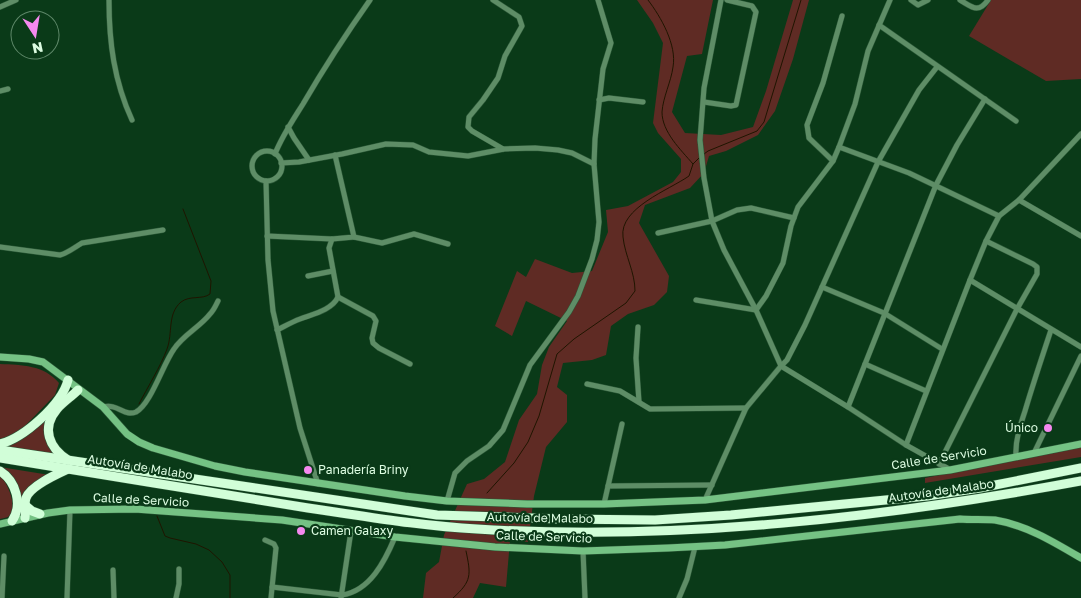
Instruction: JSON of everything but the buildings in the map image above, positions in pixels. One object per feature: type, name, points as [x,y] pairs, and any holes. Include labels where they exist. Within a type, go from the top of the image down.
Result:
[{"type":"highway","points":[[0,444],[18,437],[29,429],[60,398],[68,380]]},
{"type":"highway","points":[[25,518],[26,498],[30,491],[70,465],[52,446],[48,430],[50,419],[56,409],[78,390]]},
{"type":"highway","name":"Autovía de Malabo","points":[[0,450],[70,465],[395,521],[476,529],[555,532],[657,532],[796,521],[921,508],[985,499],[1081,481]]},
{"type":"highway","name":"Autovía de Malabo","points":[[0,458],[70,465],[437,515],[655,520],[730,515],[927,496],[1081,468]]},
{"type":"highway","points":[[0,471],[9,479],[16,492],[17,513],[12,521]]},
{"type":"highway","points":[[26,506],[40,514]]},
{"type":"street","points":[[0,7],[16,0]]},
{"type":"street","points":[[108,0],[109,41],[122,98],[132,120]]},
{"type":"street","points":[[274,154],[288,127],[342,40],[370,0]]},
{"type":"street","points":[[493,0],[519,17],[522,26],[505,56],[498,78],[467,122],[468,127],[472,131],[504,149]]},
{"type":"street","points":[[447,501],[455,473],[467,461],[489,446],[503,430],[530,365],[569,312],[578,296],[592,260],[597,240],[599,208],[594,164],[599,100],[603,69],[611,43],[598,0]]},
{"type":"street","points":[[721,0],[706,75],[701,153],[712,221],[724,250],[756,310],[781,366],[848,406],[906,445],[950,470]]},
{"type":"street","points":[[704,102],[736,105],[751,40],[755,9],[752,6],[727,0]]},
{"type":"street","points":[[756,310],[781,269],[794,218],[804,198],[833,161],[855,104],[868,51],[890,0]]},
{"type":"street","points":[[911,0],[918,5],[928,0]]},
{"type":"street","points":[[960,0],[978,9],[983,7],[988,0]]},
{"type":"street","points":[[833,161],[809,138],[807,125],[823,83],[842,16]]},
{"type":"street","points":[[879,26],[1016,121]]},
{"type":"street","points":[[705,500],[746,408],[787,360],[878,162],[914,99],[937,67]]},
{"type":"street","points":[[0,91],[8,89]]},
{"type":"street","points":[[599,100],[609,98],[643,102]]},
{"type":"street","points":[[848,406],[936,185],[957,145],[986,99]]},
{"type":"street","points":[[288,127],[309,160]]},
{"type":"street","points":[[906,445],[970,280],[986,241],[999,216],[1019,200],[1081,134]]},
{"type":"street","points":[[281,163],[309,160],[386,144],[413,145],[429,152],[468,156],[504,149],[534,148],[558,150],[572,153],[594,164]]},
{"type":"street","points":[[839,147],[936,185],[999,216]]},
{"type":"street","points":[[265,152],[274,154],[281,163],[278,176],[266,181],[255,176],[252,168],[257,155],[265,152]]},
{"type":"street","points":[[335,155],[354,237]]},
{"type":"street","points":[[266,181],[268,260],[272,301],[300,428],[315,483]]},
{"type":"street","points":[[1019,200],[1081,236]]},
{"type":"street","points":[[658,233],[712,221],[731,212],[751,208],[794,218]]},
{"type":"street","points":[[0,247],[60,255],[65,254],[71,248],[82,243],[163,230]]},
{"type":"street","points":[[267,236],[332,240],[354,237],[382,243],[414,234],[448,244]]},
{"type":"street","points":[[277,330],[317,314],[336,302],[338,297],[329,248],[332,240]]},
{"type":"street","points":[[939,464],[1017,309],[1037,274],[1036,268],[986,241]]},
{"type":"street","points":[[308,276],[333,271]]},
{"type":"street","points":[[970,280],[1081,347]]},
{"type":"street","points":[[822,287],[884,313],[942,349]]},
{"type":"street","points":[[338,297],[374,316],[376,321],[372,338],[373,343],[410,364]]},
{"type":"street","points":[[696,300],[756,310]]},
{"type":"street","points":[[103,407],[110,405],[130,414],[137,411],[154,387],[174,348],[210,314],[218,301]]},
{"type":"street","points":[[638,327],[636,358],[639,402]]},
{"type":"street","points":[[1016,456],[1017,436],[1051,330]]},
{"type":"street","points":[[1034,453],[1081,356]]},
{"type":"street","name":"Calle de Servicio","points":[[0,357],[43,362],[103,407],[127,434],[153,448],[215,466],[315,483],[447,501],[604,504],[705,500],[950,470],[1081,444]]},
{"type":"street","points":[[864,364],[926,391]]},
{"type":"street","points":[[587,384],[620,392],[650,409],[746,408]]},
{"type":"street","points":[[604,504],[622,424]]},
{"type":"street","points":[[608,486],[712,485]]},
{"type":"street","name":"Calle de Servicio","points":[[0,524],[40,514],[101,508],[282,520],[395,537],[495,548],[583,550],[695,547],[960,519],[995,520],[1025,529],[1050,540],[1081,558]]},
{"type":"street","points":[[67,598],[70,510]]},
{"type":"street","points":[[342,597],[351,531]]},
{"type":"street","points":[[272,587],[342,597],[352,594],[367,583],[387,555],[395,537]]},
{"type":"street","points":[[265,540],[274,544],[276,548],[271,598]]},
{"type":"street","points":[[679,598],[687,579],[695,547]]},
{"type":"street","points":[[583,550],[585,598]]},
{"type":"street","points":[[2,598],[4,556]]},
{"type":"street","points":[[114,570],[114,598]]},
{"type":"street","points":[[176,598],[179,570]]},
{"type":"shaded area","points":[[637,0],[713,0],[702,54],[687,56],[672,112],[685,133],[721,135],[753,127],[766,91],[793,0],[809,0],[793,59],[775,111],[758,135],[726,151],[709,156],[704,173],[690,188],[645,205],[639,223],[669,276],[667,292],[654,305],[628,314],[611,326],[606,355],[592,360],[563,363],[557,387],[567,395],[567,422],[546,447],[534,496],[528,542],[510,541],[506,587],[480,583],[473,598],[423,598],[426,573],[439,562],[444,535],[467,484],[484,479],[505,462],[519,420],[537,394],[542,365],[549,347],[567,321],[526,301],[512,336],[495,326],[517,271],[526,277],[535,259],[572,273],[592,271],[608,232],[606,210],[628,206],[673,182],[681,172],[681,159],[658,133],[653,123],[663,43],[653,23]]},
{"type":"shaded area","points":[[991,0],[1081,0],[1081,79],[1046,81],[969,36]]},
{"type":"shaded area","points":[[0,364],[40,369],[59,383],[55,395],[23,428],[12,436],[0,439]]},
{"type":"shaded area","points":[[47,412],[46,424],[58,455],[0,446]]},
{"type":"shaded area","points":[[1081,446],[1081,457],[925,483],[925,478]]},
{"type":"shaded area","points":[[0,467],[56,476],[38,483],[20,511],[16,487],[0,470]]},
{"type":"shaded area","points":[[0,476],[9,490],[13,508],[8,517],[0,519]]},
{"type":"waterway","points":[[487,493],[514,463],[528,442],[539,416],[557,354],[574,339],[626,303],[635,291],[623,237],[624,227],[629,217],[647,201],[689,176],[693,164],[665,127],[662,112],[673,67],[673,50],[663,23],[648,0]]},
{"type":"waterway","points":[[704,154],[757,131],[764,122],[801,0]]},
{"type":"waterway","points":[[693,164],[699,158]]},
{"type":"waterway","points":[[139,404],[158,370],[167,349],[172,318],[177,307],[185,300],[210,294],[211,281],[183,209]]},
{"type":"waterway","points":[[157,516],[165,536],[196,544],[209,550],[222,562],[230,575],[230,598]]},
{"type":"waterway","points":[[453,598],[464,587],[469,577],[466,551]]},
{"type":"place","name":"Único","points":[[1048,428]]},
{"type":"place","name":"Panadería Briny","points":[[308,470]]},
{"type":"place","name":"Camen Galaxy","points":[[301,531]]}]
